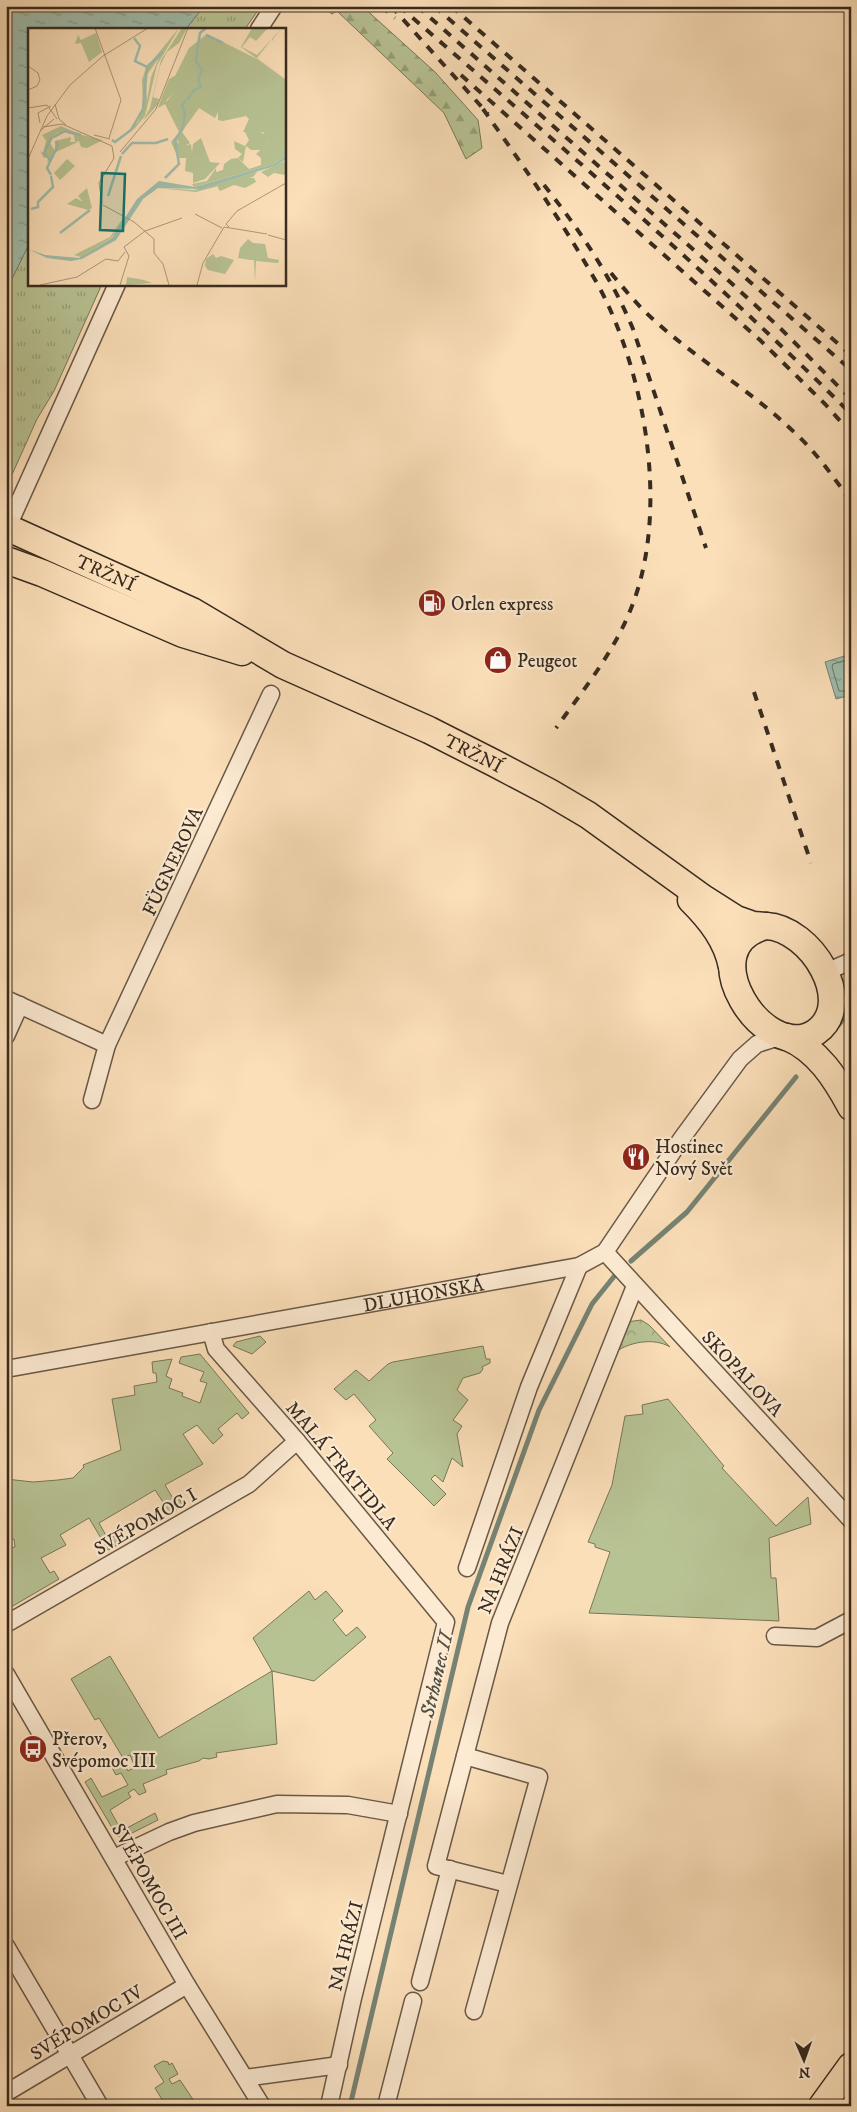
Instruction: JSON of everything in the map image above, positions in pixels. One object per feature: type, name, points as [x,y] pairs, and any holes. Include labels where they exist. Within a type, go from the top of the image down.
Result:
[{"type":"main road","name":"TRŽNÍ","points":[[7,528],[192,611],[283,665],[429,730],[549,792],[588,815],[703,898],[736,919],[753,926],[766,926]]},
{"type":"main road","name":"TRŽNÍ","points":[[6,560],[42,573],[183,634],[283,665]]},
{"type":"main road","name":"TRŽNÍ","points":[[653,862],[697,907],[719,933],[727,948],[732,967]]},
{"type":"main road","points":[[766,926],[785,930],[802,941],[820,961],[826,972],[831,992],[828,1026],[830,1043],[849,1104],[828,1069],[811,1052],[763,1024],[750,1011],[738,990],[732,967],[732,958],[740,941],[756,929],[766,926]]},
{"type":"main road","name":"DLUHONSKÁ","points":[[787,1037],[798,1038],[808,1036],[818,1031],[830,1016]]},
{"type":"main road","points":[[822,2106],[851,2066]]},
{"type":"street","points":[[260,28],[274,6]]},
{"type":"street","points":[[7,528],[117,285]]},
{"type":"street","name":"FÜGNEROVA","points":[[92,1100],[107,1045],[271,694]]},
{"type":"street","points":[[826,972],[851,961]]},
{"type":"street","points":[[6,1036],[13,1002],[107,1045]]},
{"type":"street","name":"DLUHONSKÁ","points":[[740,1059],[749,1037],[750,1011]]},
{"type":"street","name":"DLUHONSKÁ","points":[[6,1368],[579,1266],[605,1252],[682,1138],[740,1059],[757,1044],[776,1038],[787,1037]]},
{"type":"street","name":"SKOPALOVA","points":[[605,1252],[851,1520]]},
{"type":"street","name":"NA HRÁZI","points":[[467,1568],[529,1387],[579,1266]]},
{"type":"street","name":"NA HRÁZI","points":[[450,1869],[436,1866],[500,1623],[635,1286]]},
{"type":"street","name":"MALÁ TRATIDLA","points":[[211,1332],[216,1349],[297,1441],[446,1622]]},
{"type":"street","name":"SVÉPOMOC I","points":[[6,1624],[249,1484],[297,1441]]},
{"type":"street","points":[[774,1636],[816,1638],[851,1620]]},
{"type":"street","name":"NA HRÁZI","points":[[329,2106],[353,1998],[446,1622]]},
{"type":"street","name":"SVÉPOMOC III","points":[[6,1674],[187,1985],[262,2106]]},
{"type":"street","points":[[465,1756],[538,1777],[474,2012]]},
{"type":"street","points":[[114,1858],[169,1832],[194,1823],[277,1804],[348,1805],[399,1814]]},
{"type":"street","points":[[420,1982],[450,1869],[508,1884]]},
{"type":"street","points":[[6,1946],[100,2106]]},
{"type":"street","name":"SVÉPOMOC IV","points":[[6,2093],[187,1985]]},
{"type":"street","points":[[386,2106],[414,2001]]},
{"type":"street","points":[[245,2078],[339,2065]]},
{"type":"green space","points":[[204,6],[261,6],[246,28],[187,28]]},
{"type":"green space","points":[[321,6],[362,6],[435,72],[478,120],[482,148],[466,159],[444,113],[337,11],[332,14]]},
{"type":"green space","points":[[28,246],[28,285],[102,285],[54,391],[37,419],[6,488],[6,291]]},
{"type":"green space","points":[[641,1320],[649,1325],[670,1347],[656,1342],[641,1342],[626,1346],[613,1354],[627,1322]]},
{"type":"green space","points":[[260,1336],[266,1342],[252,1354],[233,1346],[236,1342]]},
{"type":"green space","points":[[483,1346],[486,1359],[490,1359],[490,1363],[482,1367],[483,1369],[480,1373],[463,1378],[457,1390],[468,1400],[453,1420],[462,1426],[457,1434],[463,1467],[452,1458],[443,1482],[435,1475],[431,1479],[446,1494],[434,1506],[387,1459],[393,1453],[369,1426],[376,1420],[354,1394],[346,1400],[334,1389],[356,1370],[369,1381],[388,1364],[393,1362]]},
{"type":"green space","points":[[200,1354],[249,1413],[242,1419],[237,1413],[218,1429],[223,1435],[213,1444],[197,1425],[183,1434],[203,1464],[165,1485],[174,1500],[179,1498],[183,1506],[164,1517],[162,1514],[166,1512],[161,1504],[163,1502],[155,1490],[99,1523],[108,1539],[114,1536],[119,1544],[108,1550],[89,1518],[60,1535],[66,1545],[41,1558],[50,1573],[54,1571],[59,1579],[6,1610],[6,1549],[15,1547],[14,1539],[8,1540],[6,1534],[6,1479],[33,1482],[73,1478],[84,1467],[83,1465],[121,1450],[112,1399],[135,1395],[134,1386],[157,1382],[156,1373],[153,1373],[152,1362],[172,1359],[166,1376],[172,1379],[169,1388],[183,1393],[182,1396],[200,1403],[207,1383],[200,1381],[204,1372],[179,1363],[181,1357]]},
{"type":"green space","points":[[668,1399],[724,1466],[722,1468],[776,1526],[808,1497],[811,1524],[769,1538],[771,1578],[776,1578],[779,1621],[589,1613],[610,1552],[595,1547],[595,1544],[588,1542],[612,1485],[625,1416],[643,1414],[642,1405]]},
{"type":"green space","points":[[309,1591],[315,1600],[326,1591],[343,1611],[333,1620],[346,1636],[357,1627],[366,1637],[314,1681],[272,1671],[253,1638]]},
{"type":"green space","points":[[110,1656],[159,1738],[272,1671],[277,1744],[216,1753],[217,1757],[203,1758],[199,1761],[166,1770],[167,1774],[143,1784],[146,1792],[139,1795],[134,1789],[128,1793],[131,1797],[110,1810],[120,1828],[125,1829],[155,1813],[158,1820],[124,1837],[117,1836],[85,1782],[91,1778],[102,1797],[128,1785],[121,1773],[116,1775],[111,1766],[122,1760],[128,1771],[135,1767],[130,1755],[123,1758],[99,1718],[95,1720],[71,1679]]},
{"type":"green space","points":[[163,2061],[168,2062],[169,2065],[172,2063],[178,2074],[169,2079],[172,2084],[180,2080],[196,2104],[192,2106],[166,2106],[155,2088],[164,2082],[154,2066]]},
{"type":"water","points":[[6,6],[204,6],[187,28],[28,28],[28,246],[6,291]]},
{"type":"water","points":[[851,654],[851,695],[836,699],[825,662]]},
{"type":"waterway","name":"Strhanec II","points":[[836,1028],[851,1010]]},
{"type":"waterway","name":"Strhanec II","points":[[631,1261],[687,1212],[796,1077]]},
{"type":"waterway","name":"Strhanec II","points":[[350,2106],[468,1607],[539,1410],[592,1304],[616,1274]]},
{"type":"railway","points":[[381,6],[395,18]]},
{"type":"railway","points":[[391,6],[488,114]]},
{"type":"railway","points":[[399,6],[685,257],[851,414]]},
{"type":"railway","points":[[417,6],[729,281],[779,327],[851,399]]},
{"type":"railway","points":[[434,6],[851,370]]},
{"type":"railway","points":[[451,6],[851,355]]},
{"type":"railway","points":[[461,75],[760,340],[825,404],[851,433]]},
{"type":"railway","points":[[483,109],[557,217],[606,300],[623,341],[634,377],[643,416],[648,455],[649,533],[643,571],[632,606],[608,654],[556,728]]},
{"type":"railway","points":[[544,185],[570,219],[593,254],[615,290],[633,329],[706,548]]},
{"type":"railway","points":[[611,273],[638,304],[672,336],[761,403],[795,433],[818,457],[851,501]]},
{"type":"railway","points":[[754,692],[811,863]]},
{"type":"place","name":"Orlen express","points":[[432,603]]},
{"type":"place","name":"Peugeot","points":[[498,660]]},
{"type":"place","name":"Hostinec Nový Svět","points":[[636,1157]]},
{"type":"place","name":"Přerov, Svépomoc III","points":[[33,1749]]}]
